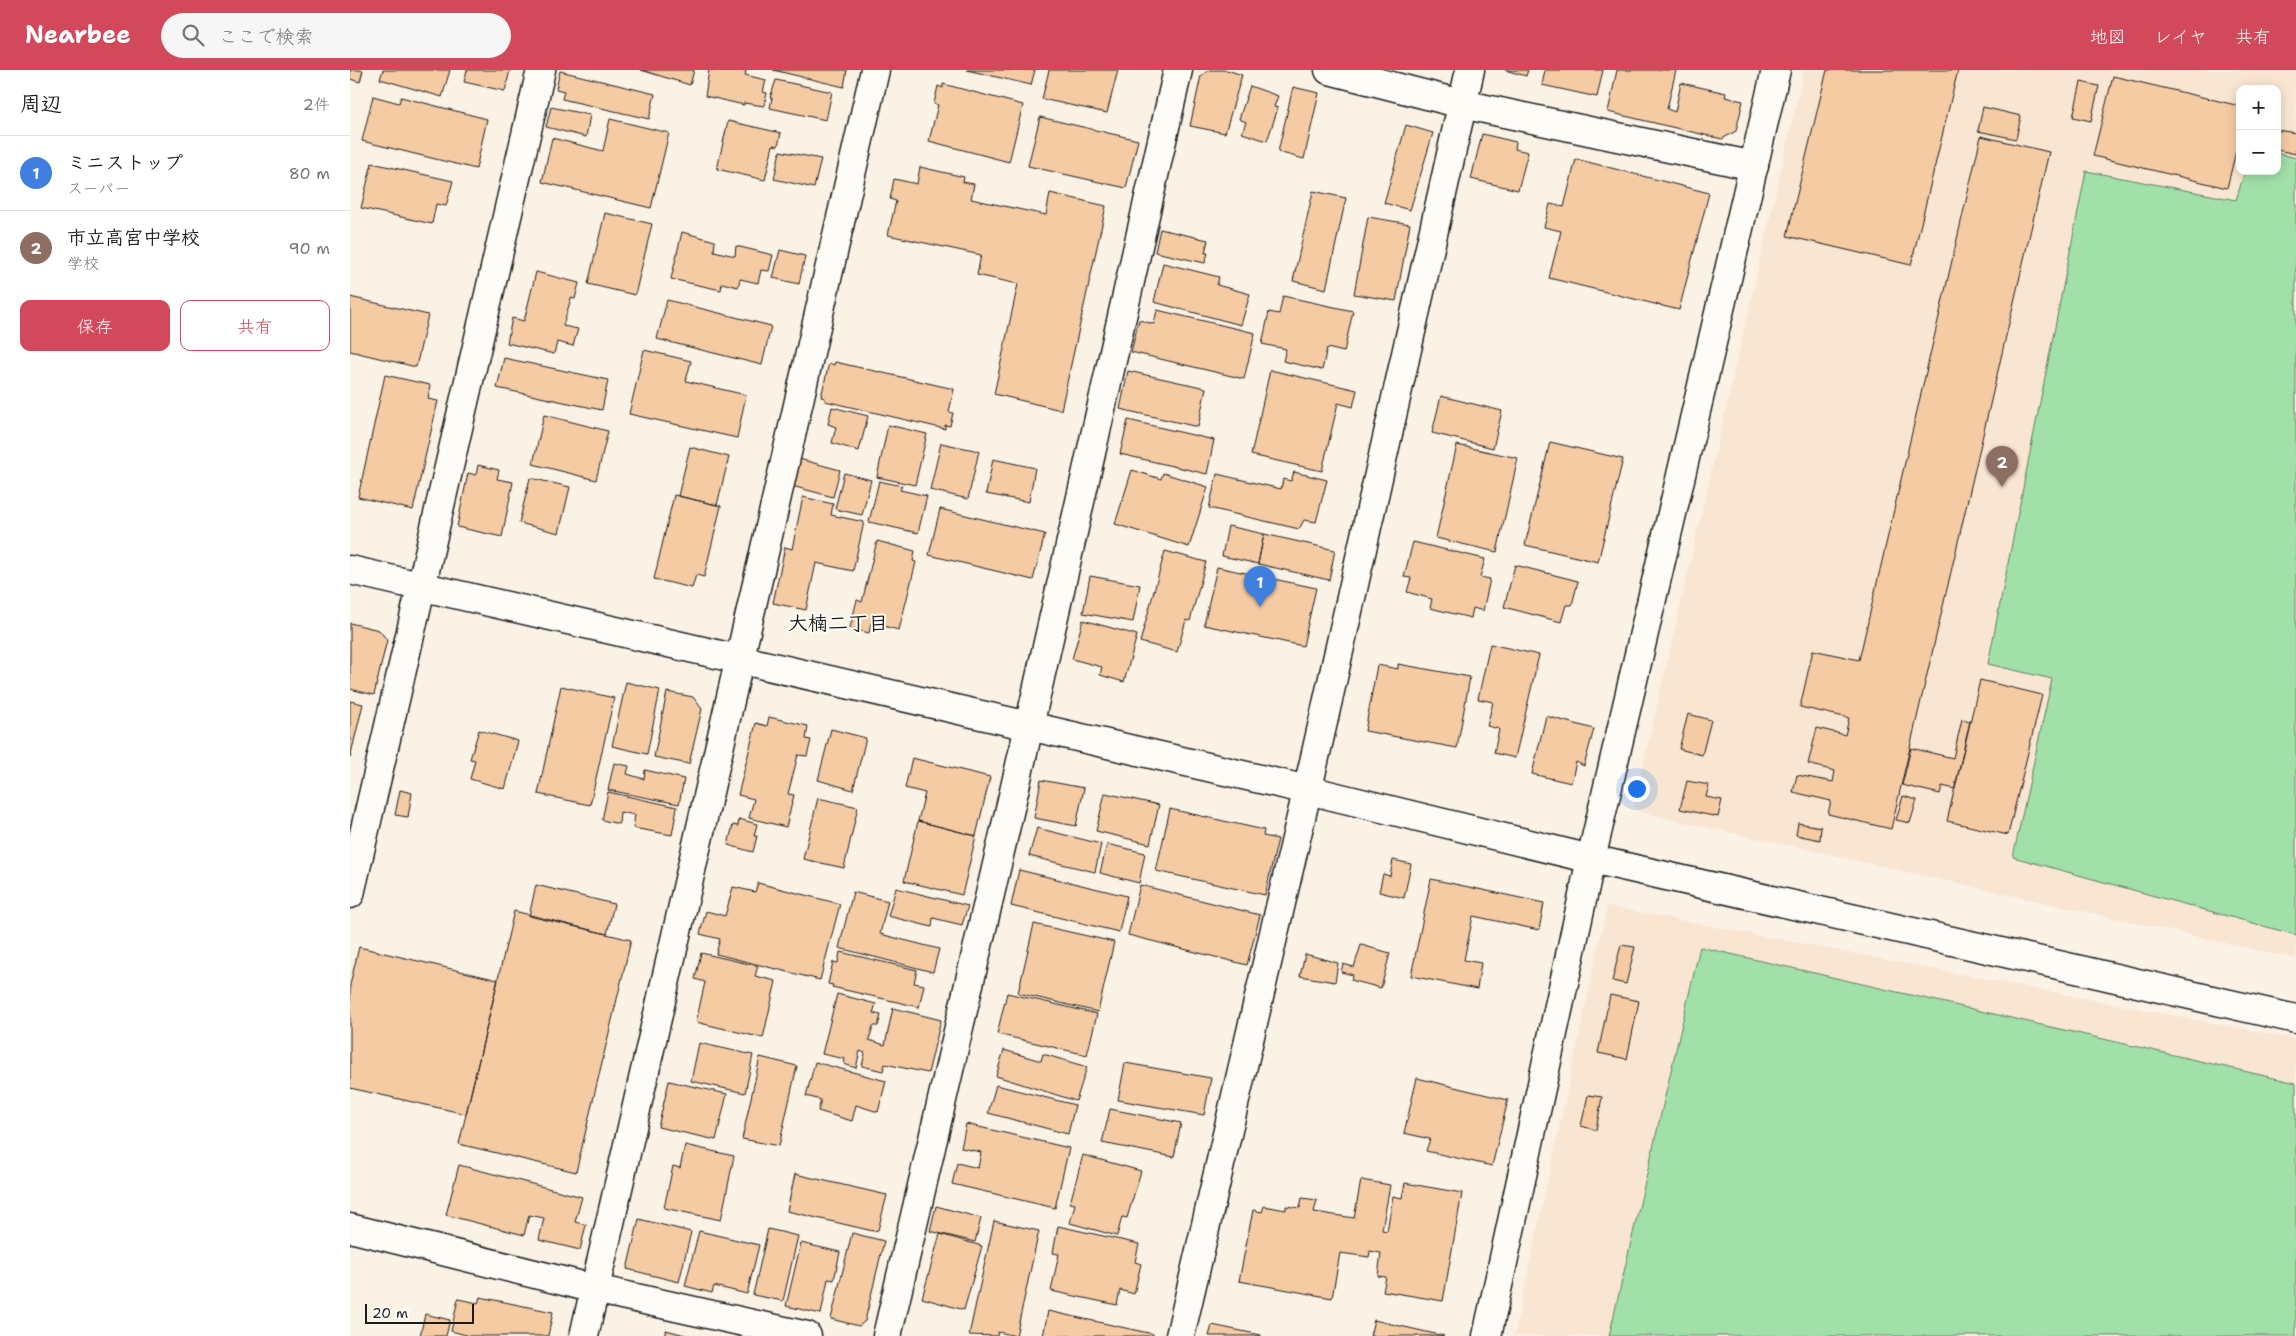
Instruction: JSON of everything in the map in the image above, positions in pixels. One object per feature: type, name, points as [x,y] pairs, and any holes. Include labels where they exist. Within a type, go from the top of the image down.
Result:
[{"type":"street","points":[[350,894],[541,70]]},
{"type":"street","points":[[584,1336],[875,70]]},
{"type":"street","points":[[887,1336],[1029,726],[1178,70]]},
{"type":"street","points":[[1328,70],[1462,104],[1754,166]]},
{"type":"street","points":[[1180,1336],[1308,790],[1470,70]]},
{"type":"street","points":[[1487,1336],[1591,859],[1776,70]]},
{"type":"street","points":[[350,570],[1308,790],[1591,859],[2296,1019]]},
{"type":"street","points":[[350,1228],[595,1289],[807,1336]]},
{"type":"shaded area","points":[[1804,70],[2296,70],[2296,959],[1639,812],[1634,804]]},
{"type":"shaded area","points":[[1607,906],[2296,1039],[2296,1336],[1514,1336]]},
{"type":"green space","points":[[2281,154],[2296,158],[2296,935],[2013,857],[2052,679],[1988,664],[2086,171],[2236,200],[2244,175],[2281,175]]},
{"type":"green space","points":[[1700,947],[2296,1083],[2296,1336],[1609,1336]]},
{"type":"building","points":[[350,70],[363,70],[360,82],[350,79]]},
{"type":"building","points":[[383,70],[450,70],[442,97],[380,79]]},
{"type":"building","points":[[467,70],[510,70],[505,91],[464,82]]},
{"type":"building","points":[[641,70],[694,70],[690,85]]},
{"type":"building","points":[[709,70],[742,70],[746,71],[745,75],[766,80],[763,92],[767,93],[764,106],[744,103],[744,105],[705,96]]},
{"type":"building","points":[[773,70],[847,70],[844,87]]},
{"type":"building","points":[[967,70],[1035,70],[1031,85]]},
{"type":"building","points":[[1049,70],[1118,70],[1107,113],[1042,99]]},
{"type":"building","points":[[1209,70],[1227,70],[1242,75],[1225,133],[1190,126],[1201,76]]},
{"type":"building","points":[[1505,70],[1528,70],[1526,76]]},
{"type":"building","points":[[1545,70],[1603,70],[1597,97],[1542,85]]},
{"type":"building","points":[[1617,70],[1676,70],[1667,109],[1675,112],[1681,83],[1726,93],[1725,97],[1743,101],[1736,131],[1722,139],[1608,112]]},
{"type":"building","points":[[1827,70],[1958,70],[1911,265],[1787,236]]},
{"type":"building","points":[[560,71],[655,94],[649,119],[562,99],[564,91],[556,89]]},
{"type":"building","points":[[2113,76],[2236,105],[2236,151],[2227,188],[2093,156]]},
{"type":"building","points":[[776,80],[832,92],[826,120],[770,108],[772,98],[770,98]]},
{"type":"building","points":[[2081,82],[2099,86],[2091,121],[2073,117]]},
{"type":"building","points":[[943,84],[1023,105],[1009,162],[929,141],[938,105],[934,104],[938,86],[943,88]]},
{"type":"building","points":[[1250,86],[1278,96],[1274,107],[1278,108],[1267,141],[1242,133],[1246,122],[1239,119]]},
{"type":"building","points":[[1293,87],[1319,93],[1304,159],[1278,152]]},
{"type":"building","points":[[373,96],[399,103],[401,97],[487,119],[476,169],[362,141]]},
{"type":"building","points":[[551,107],[590,115],[586,137],[546,127]]},
{"type":"building","points":[[1983,107],[2021,116],[2016,139],[1978,131]]},
{"type":"building","points":[[1040,117],[1138,140],[1126,188],[1028,166]]},
{"type":"building","points":[[610,119],[669,133],[651,208],[542,182],[552,138],[603,151]]},
{"type":"building","points":[[728,121],[781,133],[778,146],[773,145],[765,180],[717,169]]},
{"type":"building","points":[[1406,125],[1433,133],[1410,210],[1384,203]]},
{"type":"building","points":[[2281,131],[2296,133],[2296,154],[2281,151]]},
{"type":"building","points":[[1482,134],[1516,142],[1515,149],[1528,152],[1518,190],[1471,179]]},
{"type":"building","points":[[1981,136],[2049,152],[1891,829],[1828,814],[1831,801],[1793,792],[1797,775],[1833,782],[1835,771],[1808,764],[1817,728],[1845,735],[1849,718],[1800,707],[1813,650],[1859,660]]},
{"type":"building","points":[[780,151],[821,159],[814,188],[774,179]]},
{"type":"building","points":[[1576,159],[1709,193],[1679,310],[1549,278],[1561,231],[1544,227],[1550,204],[1564,207]]},
{"type":"building","points":[[372,163],[453,181],[446,206],[436,204],[432,224],[361,208]]},
{"type":"building","points":[[920,167],[964,177],[963,182],[974,184],[971,199],[1046,215],[1050,193],[1106,206],[1061,410],[994,394],[1018,284],[977,275],[981,255],[888,235],[896,201],[890,199],[894,179],[917,184]]},
{"type":"building","points":[[1313,191],[1346,198],[1326,289],[1293,281]]},
{"type":"building","points":[[605,213],[652,224],[635,295],[588,284]]},
{"type":"building","points":[[1368,217],[1410,224],[1396,301],[1354,294]]},
{"type":"building","points":[[1160,229],[1208,240],[1205,253],[1208,253],[1205,263],[1155,252]]},
{"type":"building","points":[[682,232],[715,241],[714,251],[735,256],[736,246],[773,255],[769,271],[761,270],[758,283],[740,279],[738,287],[722,283],[721,290],[671,279]]},
{"type":"building","points":[[780,250],[805,256],[799,284],[773,278]]},
{"type":"building","points":[[1163,263],[1219,277],[1217,285],[1250,294],[1241,325],[1154,302]]},
{"type":"building","points":[[536,272],[579,283],[575,299],[571,298],[563,326],[578,329],[573,346],[557,342],[554,354],[507,343],[512,318],[524,321]]},
{"type":"building","points":[[1283,296],[1353,311],[1344,352],[1327,348],[1322,370],[1283,361],[1286,349],[1262,344],[1269,312],[1279,314]]},
{"type":"building","points":[[350,297],[428,315],[416,367],[350,351]]},
{"type":"building","points":[[667,300],[771,326],[762,365],[657,339]]},
{"type":"building","points":[[1157,310],[1255,333],[1244,379],[1131,352],[1139,320],[1154,324]]},
{"type":"building","points":[[644,350],[691,361],[686,381],[746,395],[737,438],[629,414]]},
{"type":"building","points":[[504,358],[608,380],[602,410],[497,388]]},
{"type":"building","points":[[835,362],[954,389],[949,412],[953,413],[950,426],[945,425],[945,429],[825,401],[825,398],[821,397],[829,363],[834,365]]},
{"type":"building","points":[[1270,370],[1357,390],[1353,407],[1338,403],[1322,471],[1251,455]]},
{"type":"building","points":[[1128,371],[1206,388],[1198,427],[1120,409]]},
{"type":"building","points":[[385,375],[430,385],[428,399],[438,401],[413,510],[358,497]]},
{"type":"building","points":[[1441,396],[1502,411],[1493,448],[1432,433]]},
{"type":"building","points":[[832,407],[868,416],[859,451],[832,443],[836,427],[828,424]]},
{"type":"building","points":[[544,415],[608,431],[596,480],[533,464]]},
{"type":"building","points":[[1128,420],[1214,440],[1207,474],[1120,454]]},
{"type":"building","points":[[888,425],[927,434],[915,485],[877,477]]},
{"type":"building","points":[[1550,442],[1623,459],[1598,562],[1525,545]]},
{"type":"building","points":[[941,443],[979,451],[968,499],[930,490]]},
{"type":"building","points":[[1457,445],[1518,458],[1497,552],[1436,538]]},
{"type":"building","points":[[690,447],[729,457],[717,505],[678,496]]},
{"type":"building","points":[[799,459],[840,470],[833,497],[792,486]]},
{"type":"building","points":[[993,459],[1035,468],[1029,502],[986,494]]},
{"type":"building","points":[[478,465],[499,470],[497,479],[513,482],[502,537],[457,527],[468,473],[476,475]]},
{"type":"building","points":[[1132,470],[1161,479],[1163,473],[1208,487],[1189,547],[1115,524]]},
{"type":"building","points":[[1294,472],[1327,480],[1316,522],[1304,520],[1299,529],[1209,508],[1217,474],[1281,489],[1283,479],[1291,481]]},
{"type":"building","points":[[844,473],[871,480],[862,515],[835,509]]},
{"type":"building","points":[[530,478],[570,487],[559,533],[519,523]]},
{"type":"building","points":[[879,481],[902,486],[900,490],[927,496],[918,533],[869,522]]},
{"type":"building","points":[[674,495],[721,506],[704,577],[696,575],[692,588],[654,579]]},
{"type":"building","points":[[803,497],[833,504],[831,515],[864,522],[853,571],[816,563],[806,610],[773,603],[785,547],[792,549]]},
{"type":"building","points":[[940,509],[1045,534],[1033,580],[929,555]]},
{"type":"building","points":[[1228,526],[1264,534],[1258,564],[1222,556]]},
{"type":"building","points":[[1264,534],[1335,550],[1329,580],[1258,564]]},
{"type":"building","points":[[877,541],[915,551],[913,561],[916,562],[899,630],[871,623],[869,633],[850,628],[857,600],[862,602]]},
{"type":"building","points":[[1413,542],[1485,559],[1480,577],[1490,579],[1483,611],[1473,608],[1471,618],[1430,608],[1432,599],[1407,592],[1411,578],[1404,577]]},
{"type":"building","points":[[1165,551],[1206,562],[1190,621],[1186,620],[1177,652],[1140,642]]},
{"type":"building","points":[[1515,565],[1578,581],[1572,605],[1566,605],[1561,622],[1504,607]]},
{"type":"building","points":[[1217,567],[1316,588],[1303,646],[1204,625]]},
{"type":"building","points":[[1090,576],[1140,585],[1133,622],[1083,613]]},
{"type":"building","points":[[1083,620],[1137,635],[1124,682],[1100,675],[1102,667],[1072,659]]},
{"type":"building","points":[[350,623],[379,630],[387,640],[374,695],[350,689]]},
{"type":"building","points":[[1490,644],[1539,655],[1515,758],[1494,753],[1499,729],[1487,726],[1493,702],[1478,699]]},
{"type":"building","points":[[1398,664],[1470,677],[1457,748],[1365,731],[1377,665],[1398,669]]},
{"type":"building","points":[[1980,680],[2042,695],[2008,835],[1947,821]]},
{"type":"building","points":[[626,682],[660,690],[647,754],[612,746]]},
{"type":"building","points":[[561,686],[614,698],[590,805],[538,794]]},
{"type":"building","points":[[667,692],[693,697],[702,709],[689,764],[654,757]]},
{"type":"building","points":[[350,701],[363,704],[350,758]]},
{"type":"building","points":[[1688,714],[1711,720],[1702,755],[1679,749]]},
{"type":"building","points":[[1546,716],[1594,729],[1584,766],[1576,762],[1571,783],[1532,774]]},
{"type":"building","points":[[769,717],[808,726],[806,739],[811,740],[807,756],[798,755],[788,794],[794,795],[786,827],[749,818],[754,799],[738,795],[756,723],[767,726]]},
{"type":"building","points":[[1962,719],[1970,721],[1955,789],[1942,786],[1940,794],[1902,785],[1911,748],[1953,758]]},
{"type":"building","points":[[831,729],[866,738],[853,790],[818,780]]},
{"type":"building","points":[[479,730],[518,741],[505,789],[470,779],[475,760],[470,759]]},
{"type":"building","points":[[912,758],[990,777],[976,836],[918,821],[925,793],[905,788]]},
{"type":"building","points":[[614,763],[629,766],[627,774],[644,779],[645,770],[684,779],[679,804],[608,790]]},
{"type":"building","points":[[1041,780],[1084,788],[1076,826],[1034,818]]},
{"type":"building","points":[[1687,781],[1709,785],[1706,797],[1722,800],[1718,817],[1680,809]]},
{"type":"building","points":[[400,790],[412,793],[408,817],[395,815]]},
{"type":"building","points":[[608,792],[677,807],[672,835],[633,828],[635,815],[620,812],[619,824],[602,820]]},
{"type":"building","points":[[1105,793],[1159,805],[1150,844],[1096,831]]},
{"type":"building","points":[[1903,796],[1917,800],[1910,823],[1896,820]]},
{"type":"building","points":[[818,798],[858,807],[844,868],[803,859]]},
{"type":"building","points":[[1170,809],[1264,830],[1263,836],[1278,839],[1265,895],[1156,871]]},
{"type":"building","points":[[739,819],[757,824],[754,836],[757,836],[753,852],[728,845],[733,825],[738,826]]},
{"type":"building","points":[[918,821],[976,836],[962,895],[904,881]]},
{"type":"building","points":[[1798,823],[1821,827],[1820,840],[1796,835]]},
{"type":"building","points":[[1037,828],[1101,844],[1095,872],[1029,856]]},
{"type":"building","points":[[1107,844],[1145,853],[1139,883],[1100,873]]},
{"type":"building","points":[[1393,860],[1411,864],[1404,898],[1379,892],[1383,874],[1390,876]]},
{"type":"building","points":[[1019,870],[1127,896],[1119,932],[1011,906]]},
{"type":"building","points":[[1431,879],[1544,903],[1539,930],[1473,916],[1464,960],[1481,963],[1477,989],[1411,976]]},
{"type":"building","points":[[758,883],[840,904],[820,980],[716,954],[720,939],[700,934],[706,911],[725,916],[733,887],[755,892]]},
{"type":"building","points":[[536,885],[614,904],[607,934],[529,916]]},
{"type":"building","points":[[1140,885],[1260,915],[1247,965],[1128,935]]},
{"type":"building","points":[[896,888],[968,906],[962,925],[933,918],[932,927],[888,916]]},
{"type":"building","points":[[853,892],[888,901],[880,934],[939,949],[933,972],[839,948]]},
{"type":"building","points":[[514,911],[631,940],[576,1172],[459,1144]]},
{"type":"building","points":[[1034,924],[1114,942],[1098,1012],[1018,993]]},
{"type":"building","points":[[1361,945],[1390,953],[1381,988],[1351,980],[1353,975],[1341,972],[1343,964],[1354,967]]},
{"type":"building","points":[[1621,945],[1635,947],[1626,984],[1612,981]]},
{"type":"building","points":[[359,947],[498,980],[466,1114],[350,1088],[350,985]]},
{"type":"building","points":[[840,952],[917,970],[914,983],[924,985],[919,1007],[832,987],[833,985],[828,984],[833,962],[838,963]]},
{"type":"building","points":[[701,953],[758,966],[755,976],[776,981],[763,1038],[696,1022],[705,982],[695,979]]},
{"type":"building","points":[[1305,954],[1338,963],[1335,982],[1300,976]]},
{"type":"building","points":[[1007,993],[1097,1014],[1087,1055],[997,1034]]},
{"type":"building","points":[[837,994],[876,1004],[873,1013],[881,1015],[878,1026],[873,1026],[869,1040],[885,1045],[893,1008],[941,1020],[928,1073],[885,1064],[883,1071],[862,1066],[865,1053],[860,1051],[856,1068],[844,1064],[845,1059],[822,1054]]},
{"type":"building","points":[[1610,995],[1639,1001],[1627,1059],[1598,1053]]},
{"type":"building","points":[[699,1043],[753,1055],[745,1093],[691,1081]]},
{"type":"building","points":[[1004,1050],[1041,1061],[1043,1054],[1087,1067],[1076,1101],[996,1076]]},
{"type":"building","points":[[760,1057],[797,1066],[779,1146],[742,1139]]},
{"type":"building","points":[[815,1062],[886,1081],[878,1112],[856,1105],[852,1121],[818,1111],[821,1100],[806,1096]]},
{"type":"building","points":[[1125,1063],[1211,1078],[1204,1115],[1118,1100]]},
{"type":"building","points":[[1417,1078],[1508,1100],[1492,1166],[1426,1151],[1430,1139],[1404,1133]]},
{"type":"building","points":[[669,1081],[727,1094],[716,1140],[658,1127]]},
{"type":"building","points":[[996,1085],[1075,1105],[1068,1134],[988,1113]]},
{"type":"building","points":[[1588,1095],[1602,1097],[1596,1130],[1581,1126]]},
{"type":"building","points":[[1110,1109],[1181,1123],[1174,1157],[1102,1143]]},
{"type":"building","points":[[966,1124],[1069,1148],[1055,1208],[952,1184],[957,1163],[978,1168],[981,1152],[961,1148]]},
{"type":"building","points":[[685,1145],[734,1156],[721,1220],[664,1208],[673,1166],[680,1168]]},
{"type":"building","points":[[1083,1155],[1141,1171],[1127,1218],[1122,1217],[1117,1236],[1070,1223],[1075,1204],[1070,1203]]},
{"type":"building","points":[[459,1165],[582,1197],[575,1222],[586,1225],[580,1250],[539,1240],[544,1218],[529,1215],[524,1235],[446,1215]]},
{"type":"building","points":[[795,1174],[887,1195],[878,1230],[873,1231],[787,1211]]},
{"type":"building","points":[[1361,1180],[1390,1185],[1382,1230],[1387,1231],[1393,1196],[1402,1198],[1405,1183],[1462,1193],[1443,1301],[1383,1291],[1386,1277],[1378,1276],[1381,1253],[1370,1251],[1369,1257],[1340,1253],[1332,1298],[1239,1281],[1253,1210],[1262,1212],[1264,1206],[1286,1210],[1286,1206],[1300,1208],[1302,1198],[1317,1200],[1314,1212],[1354,1218]]},
{"type":"building","points":[[936,1206],[981,1218],[975,1242],[930,1231]]},
{"type":"building","points":[[639,1219],[691,1232],[679,1282],[627,1269]]},
{"type":"building","points":[[994,1221],[1039,1231],[1016,1336],[998,1332],[997,1336],[969,1335]]},
{"type":"building","points":[[1058,1226],[1139,1244],[1135,1262],[1141,1264],[1134,1294],[1120,1290],[1117,1305],[1051,1291],[1059,1254],[1053,1253]]},
{"type":"building","points":[[768,1229],[798,1236],[783,1301],[753,1295]]},
{"type":"building","points":[[699,1231],[759,1245],[747,1294],[714,1286],[712,1293],[685,1286]]},
{"type":"building","points":[[852,1233],[884,1241],[865,1321],[859,1326],[831,1319]]},
{"type":"building","points":[[940,1234],[982,1246],[964,1310],[922,1298]]},
{"type":"building","points":[[801,1243],[840,1252],[834,1280],[828,1279],[821,1314],[786,1306]]},
{"type":"building","points":[[480,1297],[553,1312],[548,1336],[470,1336],[451,1331],[458,1299],[478,1303]]},
{"type":"building","points":[[1048,1311],[1153,1334],[1153,1336],[1043,1336]]},
{"type":"building","points":[[425,1314],[450,1320],[446,1336],[420,1336]]},
{"type":"building","points":[[1374,1320],[1444,1336],[1370,1336]]},
{"type":"building","points":[[1212,1325],[1261,1335],[1261,1336],[1209,1336]]},
{"type":"building","points":[[666,1330],[689,1336],[664,1336]]},
{"type":"place","name":"市立高宮中学校","points":[[2002,487]]},
{"type":"place","name":"ミニストップ","points":[[1260,607]]},
{"type":"district","name":"大楠二丁目","points":[[838,623]]}]
